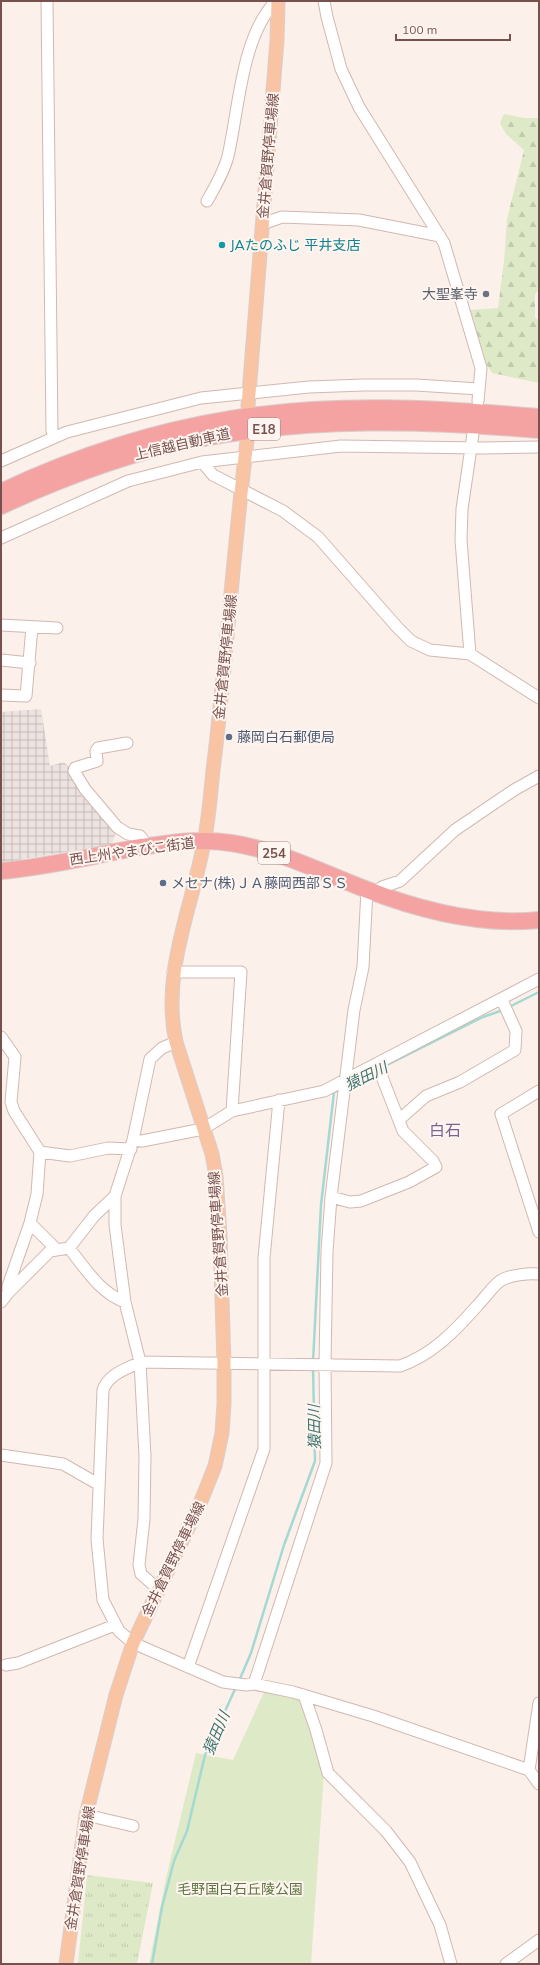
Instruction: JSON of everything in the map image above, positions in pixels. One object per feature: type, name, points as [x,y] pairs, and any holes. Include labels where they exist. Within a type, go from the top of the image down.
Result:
[{"type":"highway","name":"上信越自動車道","points":[[1,492],[61,466],[128,442],[196,425],[232,419],[301,412],[365,409],[442,410],[539,417]]},
{"type":"highway","name":"上信越自動車道","points":[[1,506],[64,478],[129,456],[197,439],[235,432],[307,425],[392,422],[539,430]]},
{"type":"highway","name":"西上州やまびこ街道","points":[[1,871],[148,846],[187,841],[231,843],[264,850],[371,891],[424,908],[462,916],[505,922],[539,920]]},
{"type":"main road","name":"金井倉賀野停車場線","points":[[248,406],[277,40],[277,1]]},
{"type":"main road","name":"金井倉賀野停車場線","points":[[66,1964],[86,1815],[116,1695],[133,1643],[158,1588],[201,1501],[214,1466],[222,1433],[224,1363],[220,1236],[216,1176],[176,1042],[172,1013],[173,972],[204,841],[224,680],[246,441]]},
{"type":"street","points":[[47,1],[50,352],[52,431],[54,437]]},
{"type":"street","points":[[207,201],[219,180],[228,156],[247,59],[260,21],[277,1]]},
{"type":"street","points":[[324,1],[327,18],[341,69],[359,107],[444,243],[481,368],[478,400]]},
{"type":"street","points":[[262,224],[282,217],[359,220],[440,236]]},
{"type":"street","points":[[1,461],[54,437],[201,398],[309,387],[364,385],[416,385],[479,389]]},
{"type":"street","points":[[470,654],[461,540],[462,509],[473,434]]},
{"type":"street","points":[[1,538],[128,481],[149,474],[202,462],[340,446],[471,448],[539,447]]},
{"type":"street","points":[[202,462],[212,475],[284,511],[318,537],[397,627],[411,640],[430,650],[470,654],[539,698]]},
{"type":"street","points":[[1,625],[57,628]]},
{"type":"street","points":[[1,695],[26,696],[32,627]]},
{"type":"street","points":[[1,660],[30,663]]},
{"type":"street","points":[[127,744],[98,748],[96,751],[97,761],[75,768],[74,771],[85,789],[117,827],[128,834],[140,836],[148,846]]},
{"type":"street","points":[[254,1684],[326,1463],[325,1364],[327,1252],[331,1197],[344,1102],[354,1010],[363,967],[371,891],[400,882],[455,830],[514,790],[539,777]]},
{"type":"street","points":[[173,972],[241,972],[232,1111]]},
{"type":"street","points":[[40,1152],[70,1156],[108,1148],[132,1145],[142,1141],[203,1129],[232,1111],[324,1091],[502,1001],[539,979]]},
{"type":"street","points":[[400,1119],[426,1096],[460,1082],[516,1050],[516,1031],[502,1001]]},
{"type":"street","points":[[1,1037],[15,1057],[11,1102],[14,1111],[40,1152],[37,1194],[30,1223],[8,1286],[8,1293]]},
{"type":"street","points":[[158,1588],[141,1574],[138,1565],[144,1519],[145,1456],[140,1362],[125,1302],[115,1225],[116,1196],[132,1145],[150,1059],[162,1048],[176,1042]]},
{"type":"street","points":[[331,1197],[350,1202],[361,1201],[409,1182],[436,1167],[433,1161],[403,1131],[400,1119],[378,1065]]},
{"type":"street","points":[[539,1091],[501,1114],[539,1232]]},
{"type":"street","points":[[188,1667],[264,1449],[264,1258],[279,1100]]},
{"type":"street","points":[[1,1302],[50,1251],[69,1248],[94,1216],[116,1196]]},
{"type":"street","points":[[30,1223],[57,1250]]},
{"type":"street","points":[[69,1248],[100,1287],[112,1297],[125,1302]]},
{"type":"street","points":[[539,1274],[527,1273],[501,1281],[464,1321],[441,1342],[415,1361],[400,1366],[140,1362],[110,1378],[105,1383],[103,1390],[98,1484],[97,1539],[103,1600],[119,1631],[133,1643],[223,1682],[246,1685],[254,1684],[304,1695],[373,1716],[529,1770],[539,1784]]},
{"type":"street","points":[[1,1455],[63,1464],[98,1484]]},
{"type":"street","points":[[6,1665],[18,1663],[115,1625]]},
{"type":"street","points":[[304,1695],[328,1773],[386,1831],[410,1862],[440,1925],[451,1964]]},
{"type":"street","points":[[529,1770],[539,1703]]},
{"type":"street","points":[[86,1815],[133,1826]]},
{"type":"street","points":[[506,1964],[539,1940]]},
{"type":"shaded area","points":[[41,709],[50,766],[64,762],[71,769],[116,833],[112,844],[1,863],[1,712]]},
{"type":"green space","points":[[504,114],[524,118],[539,118],[539,290],[535,294],[535,317],[539,321],[539,383],[492,373],[485,362],[468,310],[498,308],[504,261],[507,219],[524,150],[506,134],[500,123]]},
{"type":"green space","name":"毛野国白石丘陵公園","points":[[265,1690],[297,1697],[305,1706],[324,1773],[311,1964],[149,1964],[166,1878],[196,1753],[233,1760]]},
{"type":"green space","points":[[87,1875],[153,1883],[137,1964],[78,1964]]},
{"type":"waterway","name":"猿田川","points":[[509,1007],[539,992]]},
{"type":"waterway","name":"猿田川","points":[[381,1068],[483,1017],[503,1010]]},
{"type":"waterway","name":"猿田川","points":[[347,1086],[377,1071]]},
{"type":"waterway","name":"猿田川","points":[[313,1362],[321,1205],[334,1092],[341,1089]]},
{"type":"waterway","name":"猿田川","points":[[239,1681],[251,1653],[284,1545],[315,1461],[313,1367]]},
{"type":"waterway","name":"猿田川","points":[[152,1964],[162,1907],[174,1861],[187,1831],[205,1755],[236,1687]]},
{"type":"place","name":"JAたのふじ 平井支店","points":[[222,245]]},
{"type":"place","name":"大聖峯寺","points":[[486,294]]},
{"type":"place","name":"藤岡白石郵便局","points":[[229,737]]},
{"type":"place","name":"メセナ(株)ＪＡ藤岡西部ＳＳ","points":[[163,883]]},
{"type":"district","name":"白石","points":[[445,1130]]}]
